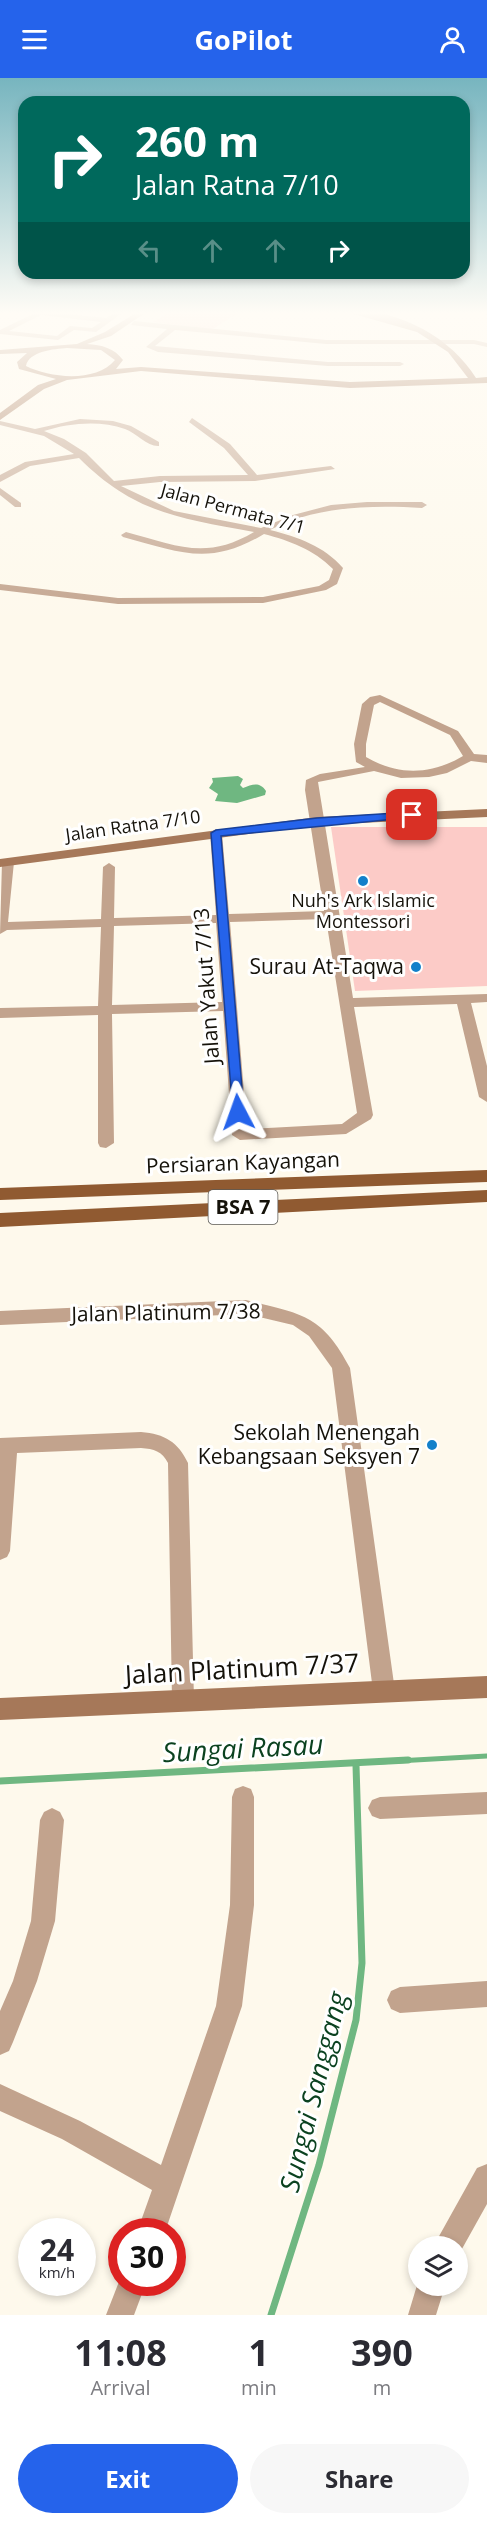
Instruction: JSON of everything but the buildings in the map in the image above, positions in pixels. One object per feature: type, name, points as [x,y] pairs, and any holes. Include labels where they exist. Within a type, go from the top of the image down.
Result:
[{"type":"main road","name":"Jalan Ratna 7/10","points":[[4,862],[317,821],[487,813]]},
{"type":"main road","name":"Persiaran Kayangan","points":[[0,1194],[487,1176]]},
{"type":"main road","name":"Persiaran Kayangan","points":[[0,1220],[487,1196]]},
{"type":"main road","name":"Jalan Platinum 7/37","points":[[0,1708],[487,1687]]},
{"type":"street","name":"Jalan Permata 7/1","points":[[0,587],[118,601],[263,600],[322,588],[333,582],[338,568],[317,550],[258,532],[172,513],[138,499],[96,471],[83,455],[59,440],[32,432],[2,419]]},
{"type":"street","points":[[192,420],[227,446],[255,478]]},
{"type":"street","points":[[32,432],[62,423],[94,421],[126,426],[156,444]]},
{"type":"street","points":[[0,479],[27,464],[83,455]]},
{"type":"street","points":[[114,484],[159,479],[255,478],[331,469]]},
{"type":"street","points":[[0,491],[18,505]]},
{"type":"street","points":[[126,535],[204,552],[231,548],[258,532],[327,507],[357,504],[422,505]]},
{"type":"street","points":[[469,757],[465,746],[454,734],[381,698],[372,700],[368,704],[369,723],[358,744],[360,759],[372,768],[415,776],[441,772],[469,757],[487,759]]},
{"type":"street","points":[[372,768],[359,773],[323,775],[312,780],[311,790],[346,1003],[487,998]]},
{"type":"street","name":"Jalan Yakut 7/13","points":[[216,833],[240,1135],[346,1129],[365,1115],[346,1003]]},
{"type":"street","points":[[4,862],[0,928],[107,922],[332,915]]},
{"type":"street","points":[[106,1143],[105,1010],[109,867]]},
{"type":"street","points":[[463,999],[487,1097]]},
{"type":"street","points":[[0,1013],[229,1006]]},
{"type":"street","name":"Jalan Platinum 7/38","points":[[0,1318],[246,1307],[298,1320],[315,1331],[331,1350],[341,1368],[384,1691]]},
{"type":"street","points":[[0,1551],[4,1446],[141,1440],[158,1441],[174,1451],[178,1463],[183,1700]]},
{"type":"street","points":[[157,2218],[229,2006],[242,1905],[243,1797]]},
{"type":"street","points":[[380,1808],[487,1803]]},
{"type":"street","points":[[0,2042],[26,1981],[43,1921],[52,1820]]},
{"type":"street","points":[[400,2000],[487,1995]]},
{"type":"street","points":[[0,2097],[71,2130],[169,2185]]},
{"type":"street","points":[[453,2236],[487,2178]]},
{"type":"street","points":[[120,2315],[127,2296]]},
{"type":"street","points":[[422,2315],[427,2296]]},
{"type":"shaded area","points":[[238,776],[243,779],[240,785],[243,788],[258,785],[266,791],[265,795],[237,803],[215,801],[218,794],[209,788],[213,782],[212,778]]},
{"type":"shaded area","points":[[331,827],[487,827],[487,986],[355,991]]},
{"type":"waterway","name":"Sungai Rasau","points":[[379,1762],[487,1756]]},
{"type":"waterway","name":"Sungai Rasau","points":[[0,1781],[408,1760]]},
{"type":"waterway","name":"Sungai Sanggang","points":[[271,2315],[319,2165],[356,2020],[362,1963],[356,1765]]},
{"type":"place","name":"Nuh's Ark Islamic Montessori","points":[[363,881]]},
{"type":"place","name":"Surau At-Taqwa","points":[[416,967]]},
{"type":"place","name":"Sekolah Menengah Kebangsaan Seksyen 7","points":[[432,1445]]},
{"type":"route","points":[[238,1112],[216,833],[317,821],[412,815]]}]
